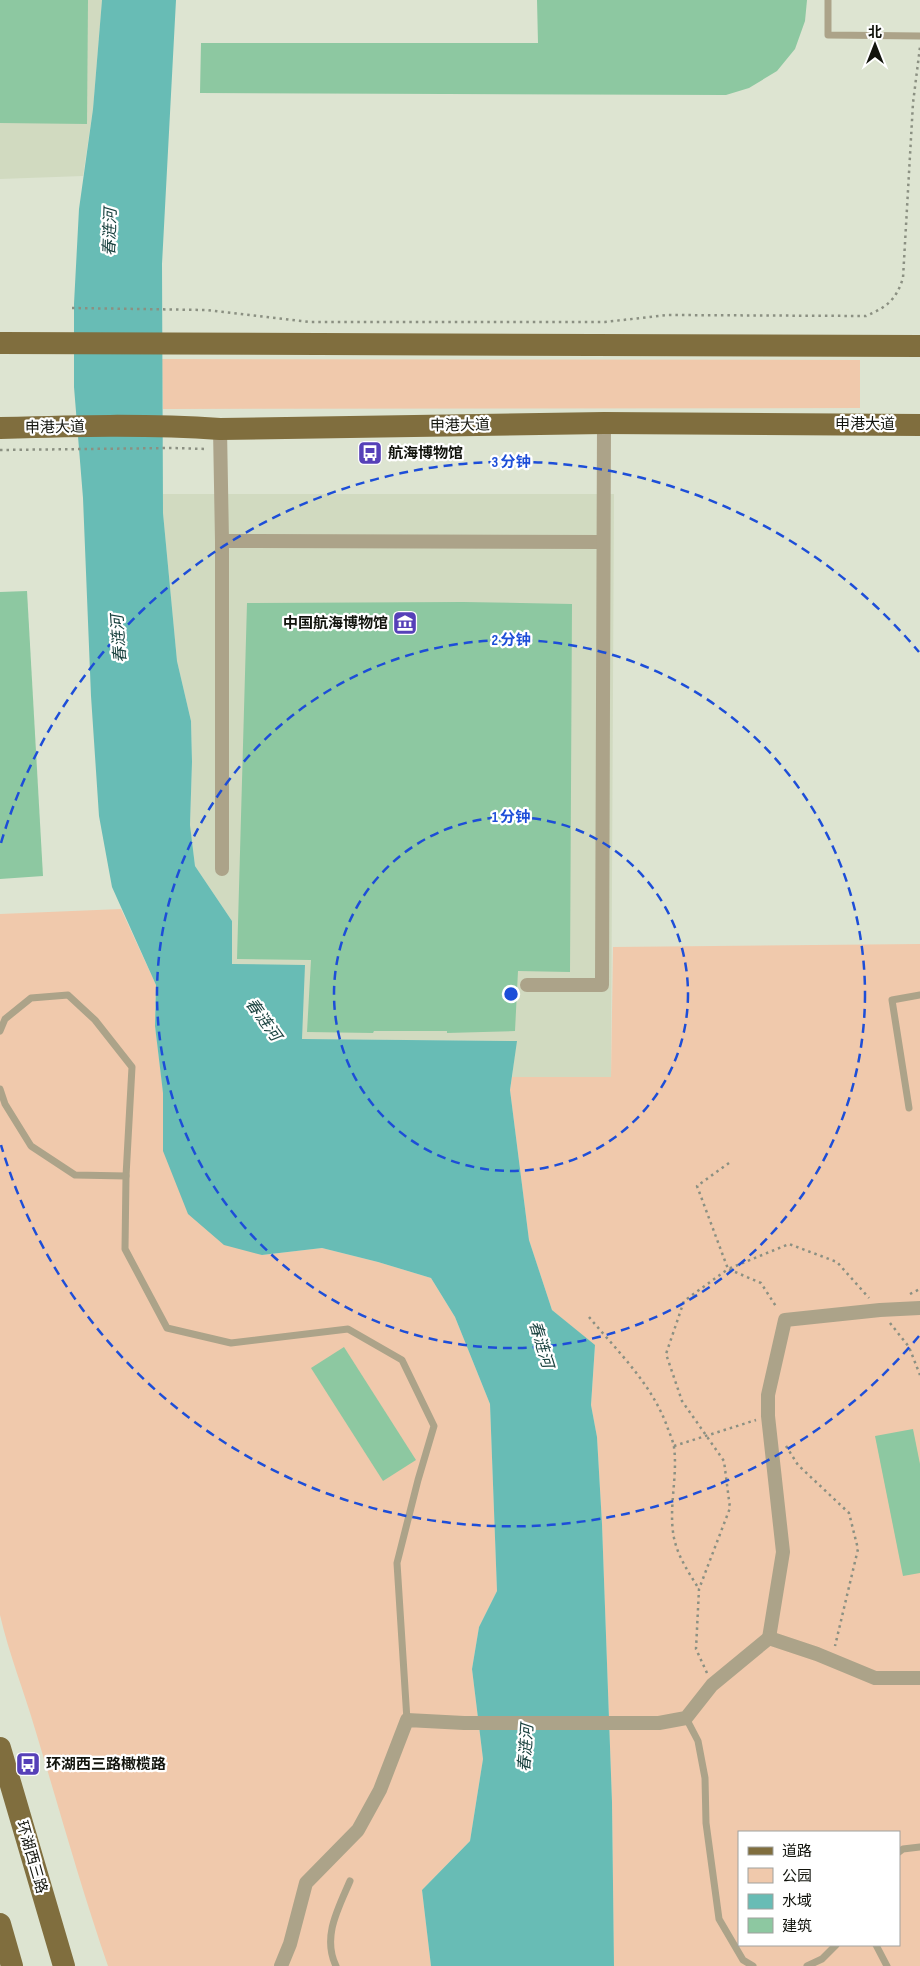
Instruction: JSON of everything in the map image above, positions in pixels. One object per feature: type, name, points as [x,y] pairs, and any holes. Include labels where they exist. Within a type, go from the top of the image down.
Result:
[{"type":"main road","points":[[0,343],[920,346]]},
{"type":"main road","name":"申港大道","points":[[0,428],[68,426],[220,429],[604,423],[920,425]]},
{"type":"main road","name":"环湖西三路","points":[[0,1748],[64,1966]]},
{"type":"main road","points":[[0,1924],[12,1966]]},
{"type":"street","points":[[527,985],[602,985],[604,423]]},
{"type":"street","points":[[220,429],[222,869]]},
{"type":"street","points":[[222,541],[603,542]]},
{"type":"street","points":[[281,1966],[290,1944],[306,1883],[358,1830],[380,1790],[407,1720],[464,1723],[659,1723],[686,1718],[712,1685],[769,1638],[783,1552],[768,1416],[768,1395],[785,1320],[880,1310],[920,1308]]},
{"type":"street","points":[[769,1638],[832,1660],[875,1678],[920,1678]]},
{"type":"lane","points":[[828,0],[828,35],[920,36]]},
{"type":"lane","points":[[0,1031],[5,1019],[31,998],[68,995],[95,1020],[132,1067],[126,1176],[125,1249],[167,1328],[231,1343],[348,1329],[402,1360],[434,1426],[397,1563],[407,1720]]},
{"type":"lane","points":[[909,1108],[892,1000],[920,995]]},
{"type":"lane","points":[[0,1089],[5,1104],[31,1146],[75,1175],[126,1176]]},
{"type":"lane","points":[[686,1718],[698,1741],[705,1778],[706,1822],[719,1918],[742,1960],[753,1966]]},
{"type":"lane","points":[[900,1851],[920,1847]]},
{"type":"lane","points":[[336,1966],[329,1942],[333,1924],[350,1882]]},
{"type":"lane","points":[[807,1966],[822,1959],[835,1946]]},
{"type":"lane","points":[[877,1946],[887,1966]]},
{"type":"path","points":[[72,308],[206,310],[264,318],[319,322],[605,322],[667,314],[866,316],[882,309],[892,301],[900,289],[903,278],[913,103],[920,43]]},
{"type":"path","points":[[0,450],[173,448],[210,450]]},
{"type":"path","points":[[729,1163],[698,1186],[728,1268],[761,1283],[785,1320]]},
{"type":"path","points":[[712,1685],[696,1649],[699,1589],[730,1508],[724,1461],[682,1401],[666,1354],[684,1301],[728,1268],[789,1244],[837,1262],[880,1310],[909,1347],[920,1376]]},
{"type":"path","points":[[589,1317],[646,1384],[662,1413],[674,1446],[672,1503],[674,1538],[681,1558],[699,1589]]},
{"type":"path","points":[[674,1446],[768,1416]]},
{"type":"path","points":[[783,1441],[798,1466],[849,1513],[858,1549],[832,1660]]},
{"type":"shaded area","points":[[0,0],[102,0],[93,109],[83,176],[0,179]]},
{"type":"shaded area","points":[[163,494],[614,494],[611,1077],[512,1077],[516,1041],[302,1039],[231,964],[232,921],[195,866],[190,825],[191,721],[177,661],[163,513]]},
{"type":"green space","points":[[162,359],[860,360],[860,408],[163,409]]},
{"type":"green space","points":[[121,909],[156,985],[155,1026],[163,1092],[262,1255],[322,1248],[431,1278],[455,1317],[490,1404],[497,1591],[479,1627],[472,1669],[483,1759],[470,1841],[422,1890],[431,1966],[108,1966],[8,1644],[0,1615],[0,914]]},
{"type":"green space","points":[[920,944],[920,1966],[614,1966],[612,1802],[602,1524],[597,1437],[591,1405],[595,1346],[552,1310],[529,1240],[510,1090],[512,1077],[611,1077],[613,947]]},
{"type":"water","name":"春涟河","points":[[102,0],[176,0],[162,264],[163,513],[177,661],[191,721],[190,825],[195,866],[232,921],[232,964],[305,965],[302,1039],[517,1041],[510,1090],[529,1240],[552,1310],[595,1345],[591,1405],[597,1437],[602,1524],[612,1802],[614,1966],[431,1966],[422,1890],[470,1841],[483,1759],[472,1669],[479,1627],[497,1591],[490,1404],[455,1317],[431,1278],[322,1248],[262,1255],[224,1245],[188,1214],[163,1151],[163,1093],[155,1026],[156,985],[112,887],[99,816],[91,696],[83,498],[74,387],[74,304],[79,209],[93,109]]},
{"type":"building","points":[[0,0],[88,0],[87,124],[0,123]]},
{"type":"building","points":[[537,0],[807,0],[805,21],[795,49],[777,71],[749,88],[726,95],[200,93],[201,43],[538,43]]},
{"type":"building","points":[[27,591],[43,876],[0,879],[0,592]]},
{"type":"building","name":"中国航海博物馆","points":[[463,602],[572,604],[570,972],[518,971],[515,1031],[447,1033],[447,1031],[307,1032],[311,960],[237,959],[247,603]]},
{"type":"building","points":[[344,1347],[416,1460],[383,1481],[311,1368]]},
{"type":"building","points":[[913,1429],[920,1464],[920,1573],[903,1576],[875,1436]]},
{"type":"place","name":"航海博物馆","points":[[370,453]]},
{"type":"place","name":"中国航海博物馆","points":[[405,623]]},
{"type":"place","name":"环湖西三路橄榄路","points":[[28,1764]]}]
